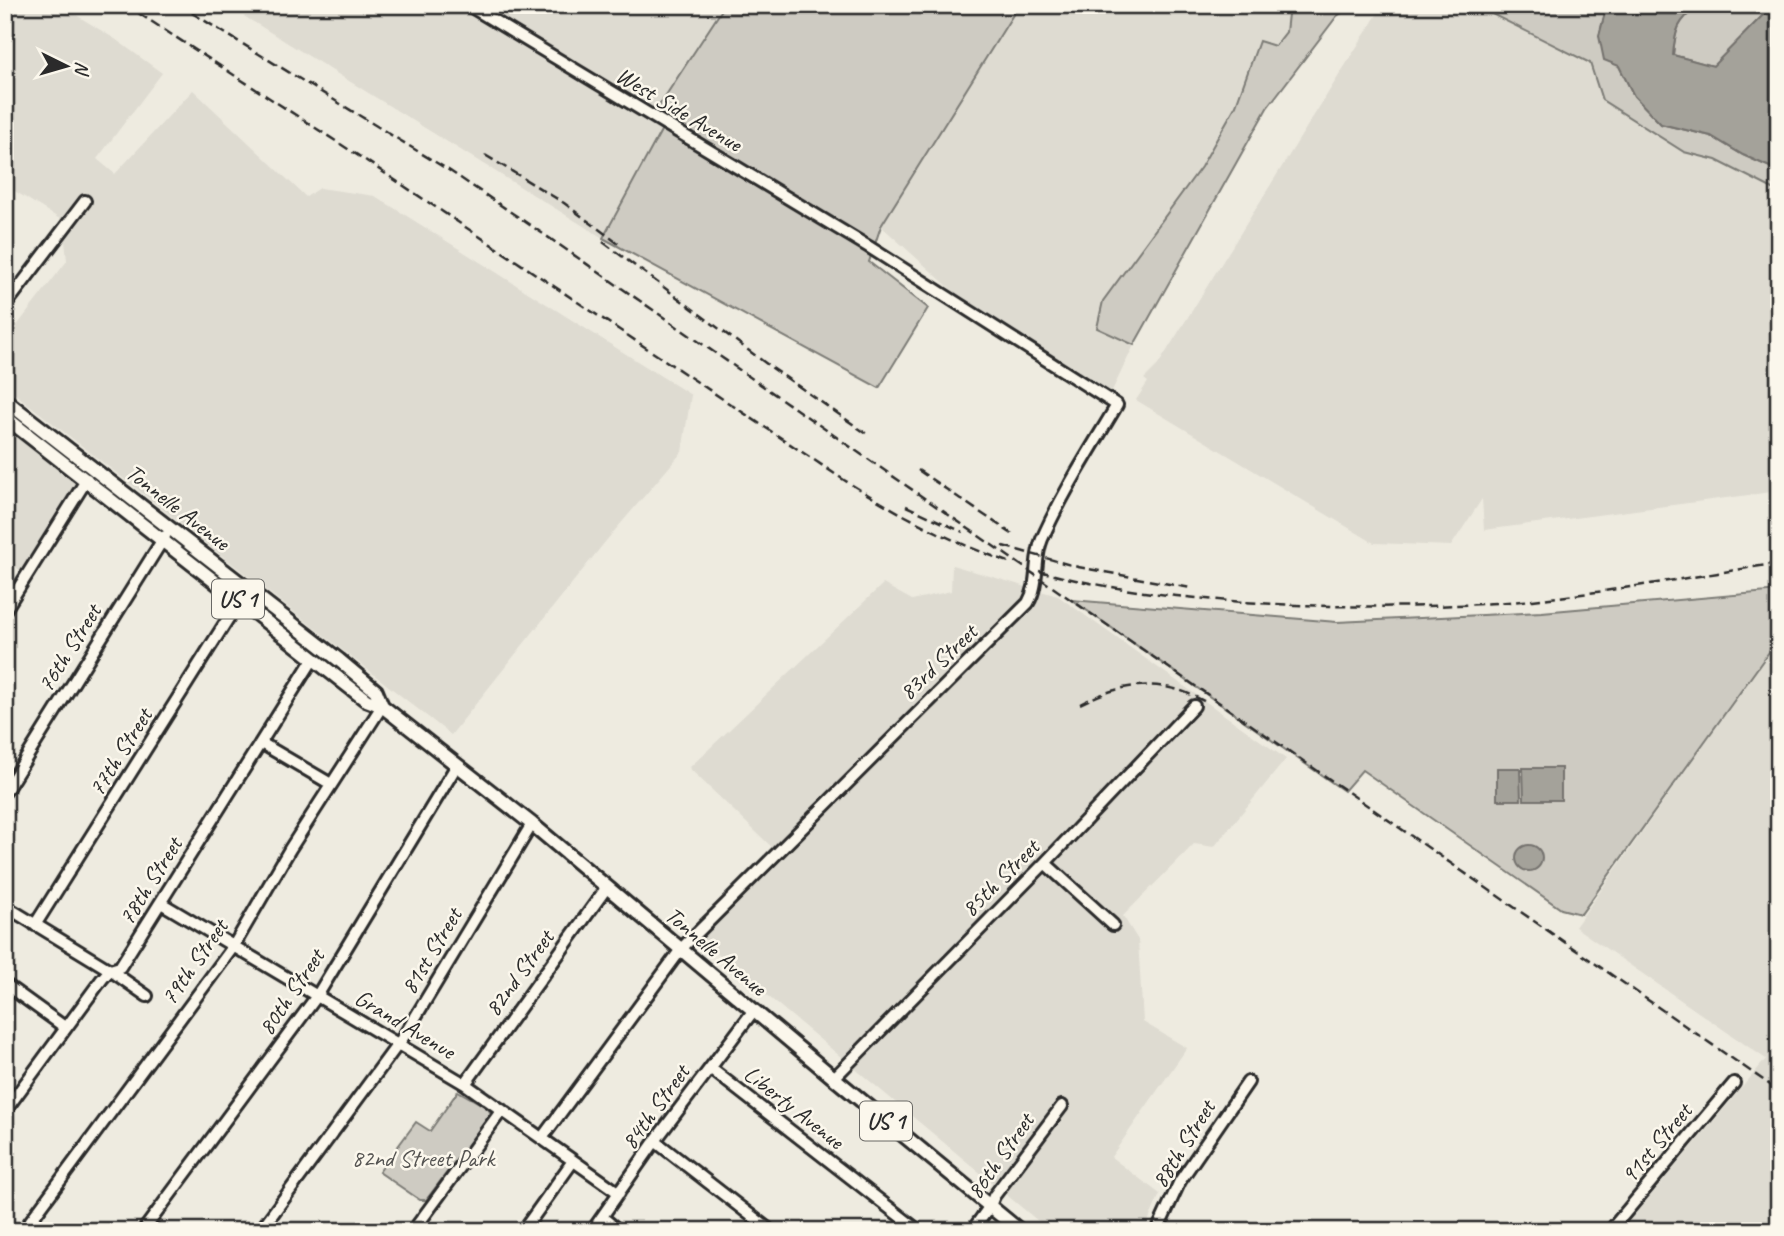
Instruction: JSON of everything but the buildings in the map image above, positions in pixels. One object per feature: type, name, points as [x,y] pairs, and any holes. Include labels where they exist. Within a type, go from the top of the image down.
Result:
[{"type":"main road","name":"Tonnelle Avenue","points":[[5,400],[376,691],[383,706]]},
{"type":"main road","name":"Tonnelle Avenue","points":[[5,417],[366,700],[383,706],[532,824],[1020,1231]]},
{"type":"street","name":"West Side Avenue","points":[[468,5],[869,247]]},
{"type":"street","points":[[5,306],[85,201]]},
{"type":"street","name":"83rd Street","points":[[542,1138],[681,948],[1028,603],[1036,582],[1040,543],[1064,495],[1117,405],[869,247]]},
{"type":"street","points":[[5,610],[86,479]]},
{"type":"street","name":"76th Street","points":[[5,792],[170,528]]},
{"type":"street","name":"77th Street","points":[[35,925],[239,601]]},
{"type":"street","name":"78th Street","points":[[5,1111],[110,970],[120,967],[313,659]]},
{"type":"street","name":"79th Street","points":[[23,1231],[233,947],[290,849],[383,706]]},
{"type":"street","name":"85th Street","points":[[834,1078],[1045,863],[1194,706]]},
{"type":"street","points":[[261,743],[331,784]]},
{"type":"street","name":"80th Street","points":[[144,1231],[317,996],[457,765]]},
{"type":"street","name":"81st Street","points":[[260,1231],[398,1045],[532,824]]},
{"type":"street","points":[[1045,863],[1113,925]]},
{"type":"street","name":"82nd Street","points":[[465,1084],[607,887]]},
{"type":"street","name":"Grand Avenue","points":[[161,903],[465,1084],[619,1193]]},
{"type":"street","points":[[5,906],[110,970],[146,996]]},
{"type":"street","points":[[5,984],[66,1028]]},
{"type":"street","name":"84th Street","points":[[592,1231],[655,1141],[754,1010]]},
{"type":"street","name":"Liberty Avenue","points":[[710,1068],[919,1231]]},
{"type":"street","name":"88th Street","points":[[1157,1231],[1180,1181],[1248,1082]]},
{"type":"street","name":"91st Street","points":[[1610,1231],[1734,1083]]},
{"type":"street","name":"86th Street","points":[[972,1231],[1062,1105]]},
{"type":"street","points":[[413,1231],[502,1110]]},
{"type":"street","points":[[655,1141],[771,1231]]},
{"type":"street","points":[[523,1231],[573,1161]]},
{"type":"street","points":[[602,1217],[620,1231]]},
{"type":"shaded area","points":[[5,5],[60,5],[115,39],[162,73],[97,159],[115,174],[193,90],[306,197],[320,188],[375,196],[691,395],[682,452],[605,542],[451,735],[5,386],[5,341],[67,261],[63,221],[5,185]]},
{"type":"shaded area","points":[[226,5],[725,5],[651,117],[663,126],[603,238]]},
{"type":"shaded area","points":[[1019,5],[1289,5],[1286,32],[1275,46],[1259,41],[1236,105],[1201,167],[1103,301],[1097,328],[1134,345],[1109,397],[992,326],[881,226]]},
{"type":"shaded area","points":[[1383,5],[1474,5],[1590,63],[1602,100],[1684,152],[1716,160],[1779,192],[1779,491],[1484,530],[1482,499],[1451,546],[1374,543],[1136,400],[1148,382],[1144,379],[1158,365]]},
{"type":"shaded area","points":[[1607,5],[1699,5],[1679,26],[1673,55],[1713,66],[1773,5],[1779,5],[1779,171],[1743,155],[1711,136],[1661,124],[1634,96],[1619,66],[1604,60],[1599,36]]},
{"type":"shaded area","points":[[5,421],[83,480],[25,574],[5,559]]},
{"type":"shaded area","points":[[952,565],[1058,596],[1286,759],[1214,847],[1194,844],[1123,916],[1138,940],[1143,1022],[1187,1048],[1111,1157],[1160,1194],[1144,1231],[1050,1231],[698,938],[778,853],[689,768],[883,584],[912,600],[951,591]]},
{"type":"shaded area","points":[[1779,638],[1779,1231],[1621,1231],[1766,1059],[1575,927]]},
{"type":"shaded area","points":[[1497,768],[1520,768],[1521,800],[1497,800]]},
{"type":"shaded area","points":[[1523,768],[1561,768],[1561,800],[1524,800]]},
{"type":"shaded area","points":[[1529,845],[1538,849],[1542,858],[1538,867],[1529,871],[1520,867],[1516,858],[1520,849]]},
{"type":"green space","points":[[725,5],[1019,5],[881,226],[869,262],[928,308],[879,388],[603,238],[663,127],[651,118]]},
{"type":"green space","points":[[1289,5],[1354,5],[1337,16],[1267,108],[1134,345],[1097,328],[1103,301],[1201,167],[1236,105],[1259,41],[1275,46],[1286,32]]},
{"type":"green space","points":[[1474,5],[1607,5],[1599,36],[1619,66],[1634,96],[1661,124],[1711,136],[1743,155],[1779,171],[1779,192],[1716,160],[1684,152],[1602,100],[1590,63]]},
{"type":"green space","points":[[1699,5],[1773,5],[1713,66],[1673,55],[1679,26]]},
{"type":"green space","points":[[1779,591],[1779,638],[1581,914],[1561,909],[1362,770],[1344,791],[1072,600],[1337,622],[1542,612]]},
{"type":"green space","name":"82nd Street Park","points":[[458,1091],[488,1108],[491,1114],[426,1200],[420,1200],[379,1172],[416,1122],[430,1131]]},
{"type":"railway","points":[[126,5],[365,160],[844,480],[924,526],[1009,562]]},
{"type":"railway","points":[[179,5],[450,171],[558,244],[1779,1091]]},
{"type":"railway","points":[[485,155],[564,203],[619,244]]},
{"type":"railway","points":[[603,242],[768,365],[867,434]]},
{"type":"railway","points":[[918,470],[1012,534]]},
{"type":"railway","points":[[906,506],[963,532]]},
{"type":"railway","points":[[1003,546],[1078,567],[1191,588]]},
{"type":"railway","points":[[1039,571],[1097,584],[1185,597],[1274,604],[1404,606],[1533,600],[1779,563]]},
{"type":"railway","points":[[1080,704],[1112,691],[1143,686],[1175,689],[1207,703]]}]
